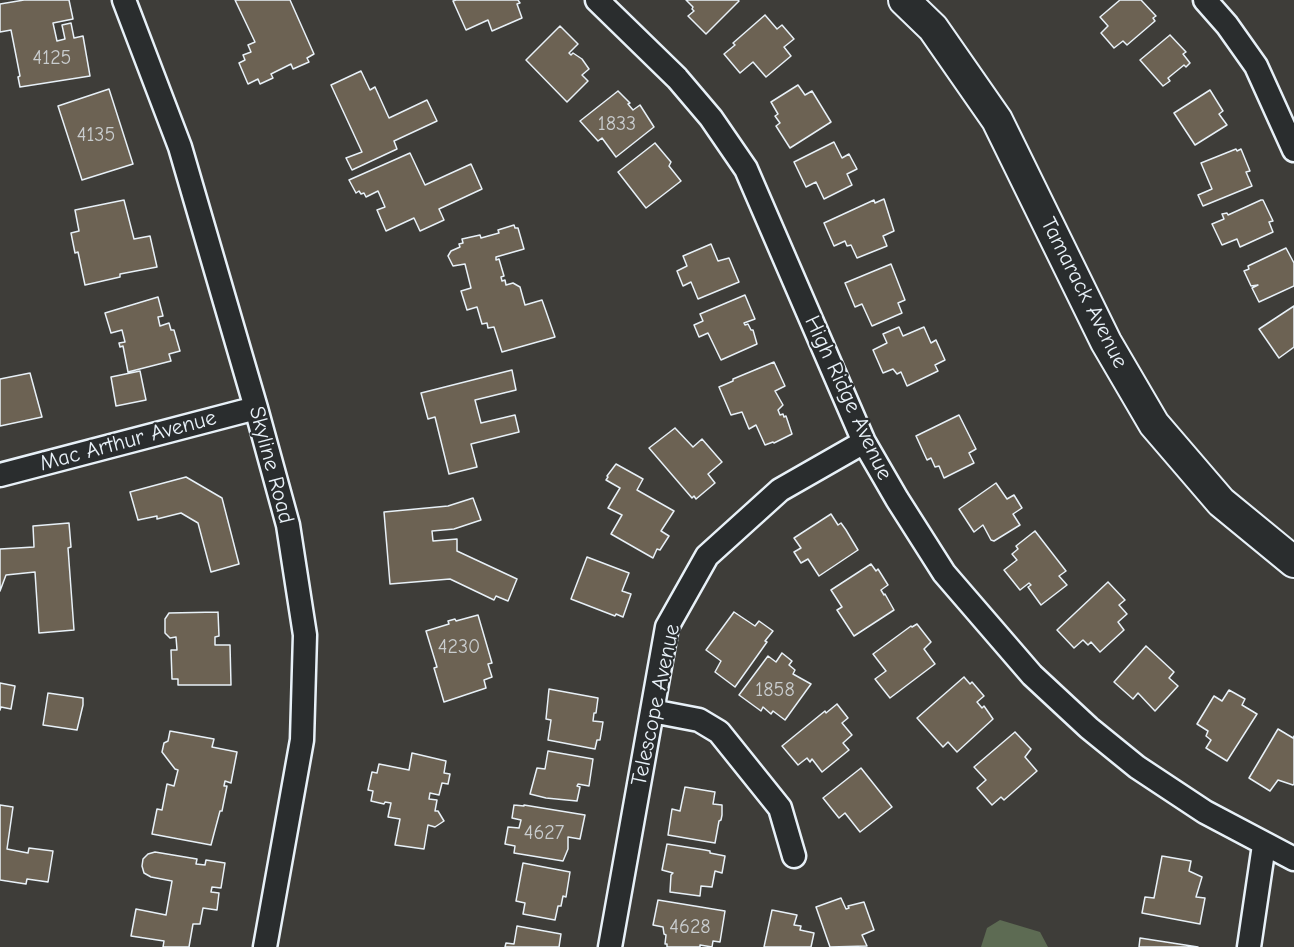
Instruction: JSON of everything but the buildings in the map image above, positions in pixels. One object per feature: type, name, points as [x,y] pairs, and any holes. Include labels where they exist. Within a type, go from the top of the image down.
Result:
[{"type":"main road","name":"Tamarack Avenue","points":[[904,0],[933,28],[997,120],[1106,342],[1154,424],[1221,502],[1294,562]]},
{"type":"street","name":"Skyline Road","points":[[124,0],[180,147],[256,408],[288,525],[305,635],[302,740],[265,947]]},
{"type":"street","name":"High Ridge Avenue","points":[[597,0],[677,78],[711,118],[746,169],[864,442],[944,573],[1032,675],[1089,728],[1137,767],[1205,812],[1294,859]]},
{"type":"street","points":[[1205,0],[1227,25],[1256,66],[1294,150]]},
{"type":"street","name":"Mac Arthur Avenue","points":[[0,475],[256,408]]},
{"type":"street","name":"Telescope Avenue","points":[[610,947],[667,627],[707,556],[780,489],[864,442]]},
{"type":"street","points":[[652,711],[699,720],[719,732],[780,808],[794,856]]},
{"type":"street","points":[[1249,947],[1264,845]]},
{"type":"green space","points":[[1000,920],[1040,932],[1048,947],[981,947],[987,928]]}]
